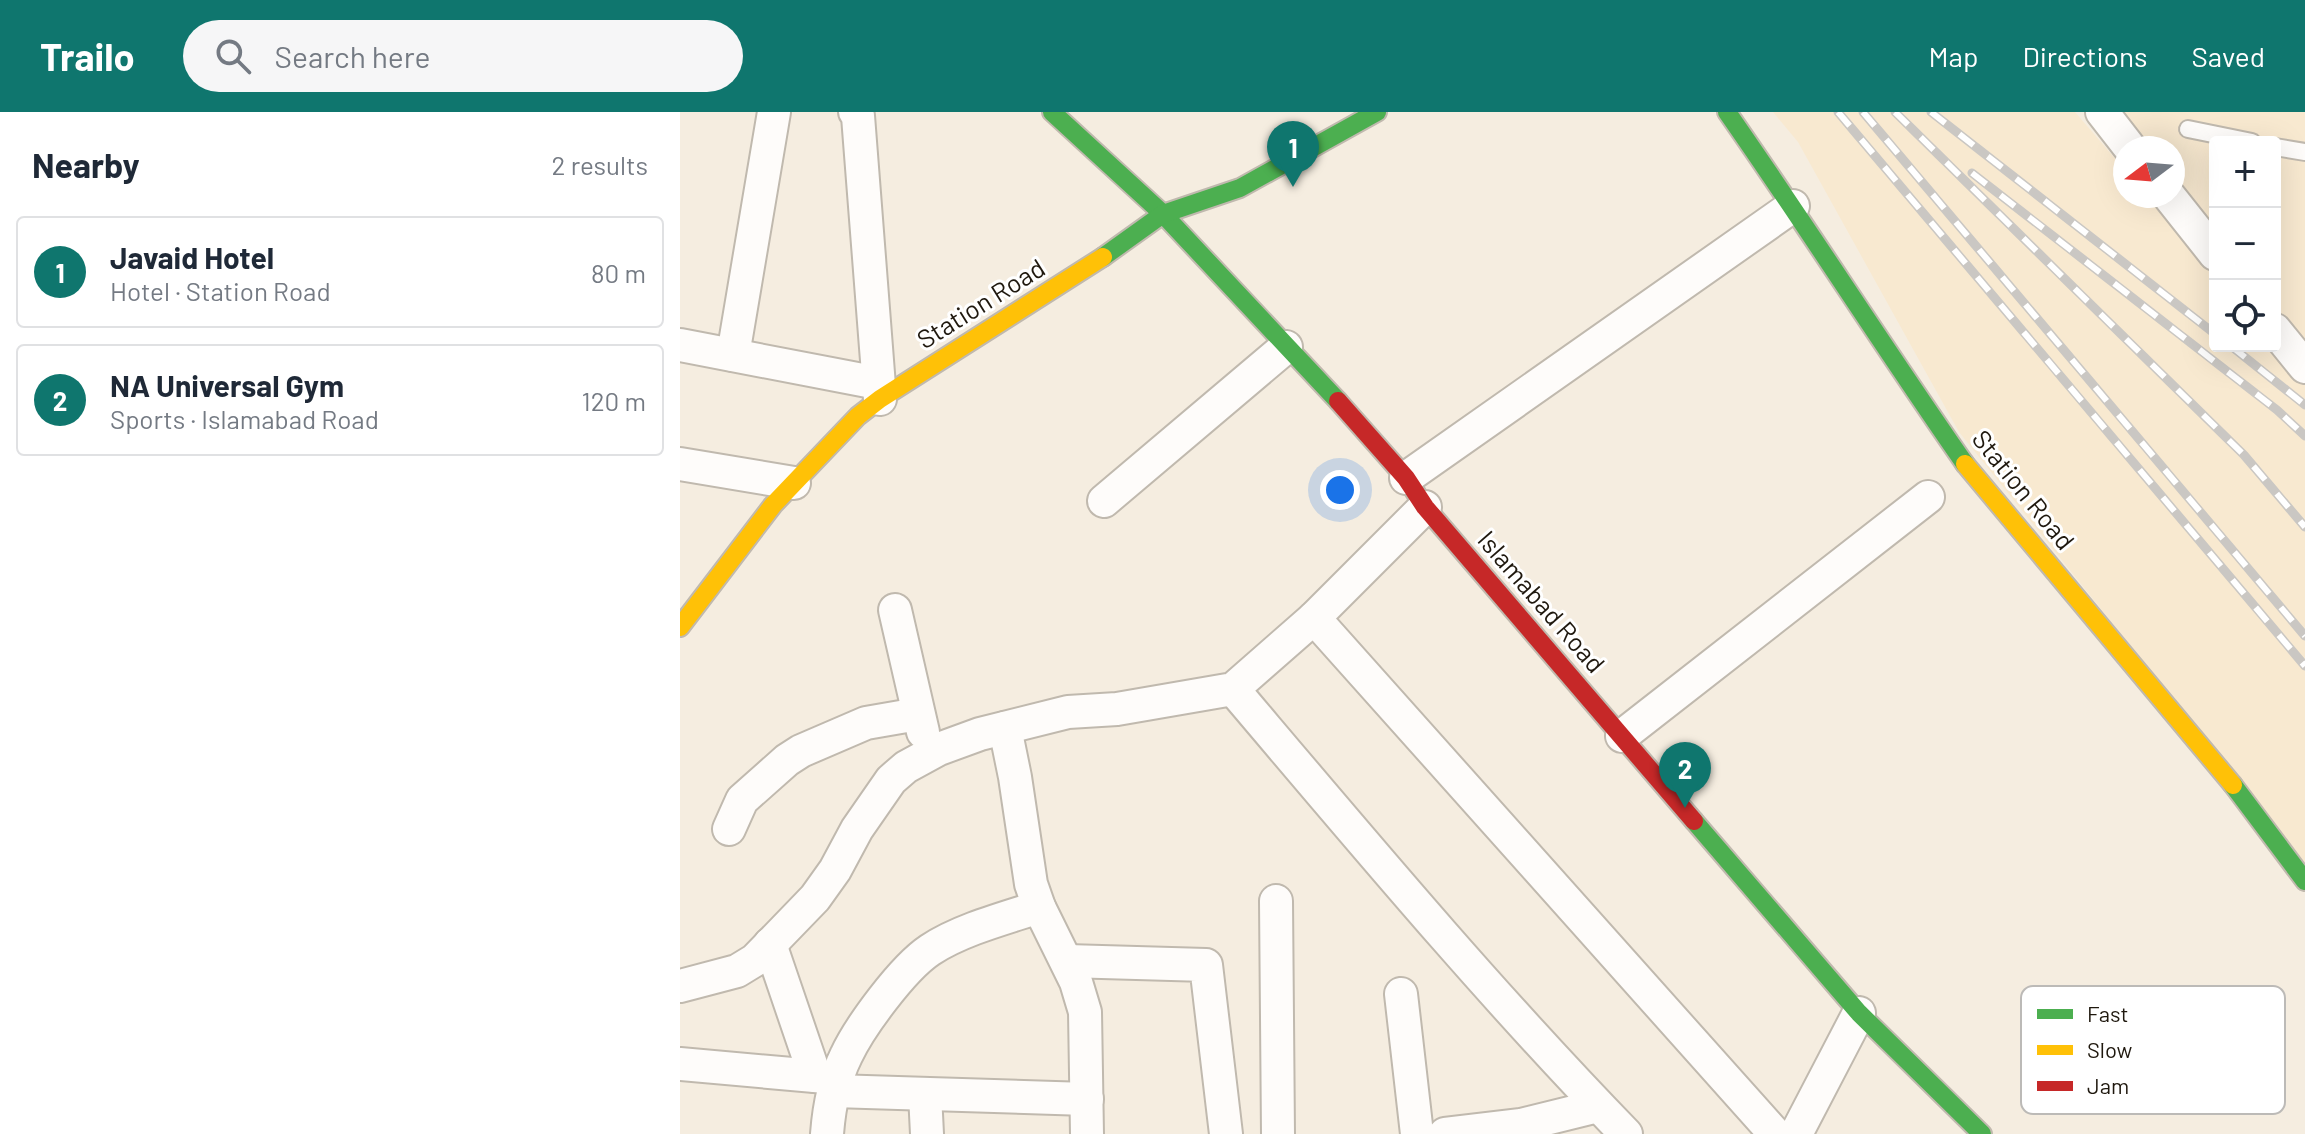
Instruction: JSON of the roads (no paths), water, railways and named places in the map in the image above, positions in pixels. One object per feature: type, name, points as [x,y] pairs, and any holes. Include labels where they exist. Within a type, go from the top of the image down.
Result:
[{"type":"street","points":[[733,355],[774,112]]},
{"type":"street","points":[[680,345],[879,391],[858,116],[855,112]]},
{"type":"street","name":"Islamabad Road","points":[[1052,112],[1163,214],[1364,429],[1406,478],[1425,507],[1859,1013],[1982,1134]]},
{"type":"street","name":"Station Road","points":[[684,613],[773,505],[879,391],[1081,273],[1163,214],[1240,188],[1377,112]]},
{"type":"street","name":"Station Road","points":[[1727,112],[1974,476],[2242,795],[2305,881]]},
{"type":"street","points":[[2102,112],[2121,136]]},
{"type":"street","points":[[1406,478],[1793,206]]},
{"type":"street","points":[[2179,208],[2209,246]]},
{"type":"street","points":[[2281,337],[2305,367]]},
{"type":"street","points":[[1104,501],[1286,347]]},
{"type":"street","points":[[680,464],[794,483]]},
{"type":"street","points":[[1622,736],[1928,497]]},
{"type":"street","points":[[680,986],[737,971],[755,960],[815,898],[891,780],[906,767],[939,749],[980,734],[1068,712],[1117,709],[1233,689],[1314,618],[1425,507]]},
{"type":"street","points":[[895,610],[929,755]]},
{"type":"street","points":[[1314,618],[1775,1134]]},
{"type":"street","points":[[1233,689],[1546,1051],[1626,1134]]},
{"type":"street","points":[[729,829],[742,800],[801,751],[866,723],[918,714]]},
{"type":"street","points":[[1005,728],[1031,884],[1076,982],[1085,1012],[1087,1134]]},
{"type":"street","points":[[1276,901],[1278,1134]]},
{"type":"street","points":[[829,1082],[877,1009],[912,964],[932,948],[956,937],[1039,907]]},
{"type":"street","points":[[770,944],[829,1082],[827,1134]]},
{"type":"street","points":[[1067,961],[1206,965],[1226,1134]]},
{"type":"street","points":[[1401,994],[1417,1134]]},
{"type":"street","points":[[1796,1134],[1859,1013]]},
{"type":"street","points":[[680,1064],[925,1094],[1087,1099]]},
{"type":"street","points":[[925,1094],[927,1134]]},
{"type":"street","points":[[1445,1134],[1521,1125],[1598,1106]]},
{"type":"lane","points":[[2188,129],[2222,136]]},
{"type":"lane","points":[[2281,148],[2305,152]]},
{"type":"railway","points":[[1838,112],[2305,666]]},
{"type":"railway","points":[[1863,112],[2305,636]]},
{"type":"railway","points":[[1895,112],[2244,455],[2305,527]]},
{"type":"railway","points":[[1931,112],[2209,329]]},
{"type":"railway","points":[[1972,173],[2277,410],[2305,436]]},
{"type":"railway","points":[[2239,352],[2305,405]]},
{"type":"place","name":"Javaid Hotel","points":[[1293,187]]},
{"type":"place","name":"NA Universal Gym","points":[[1685,808]]}]
